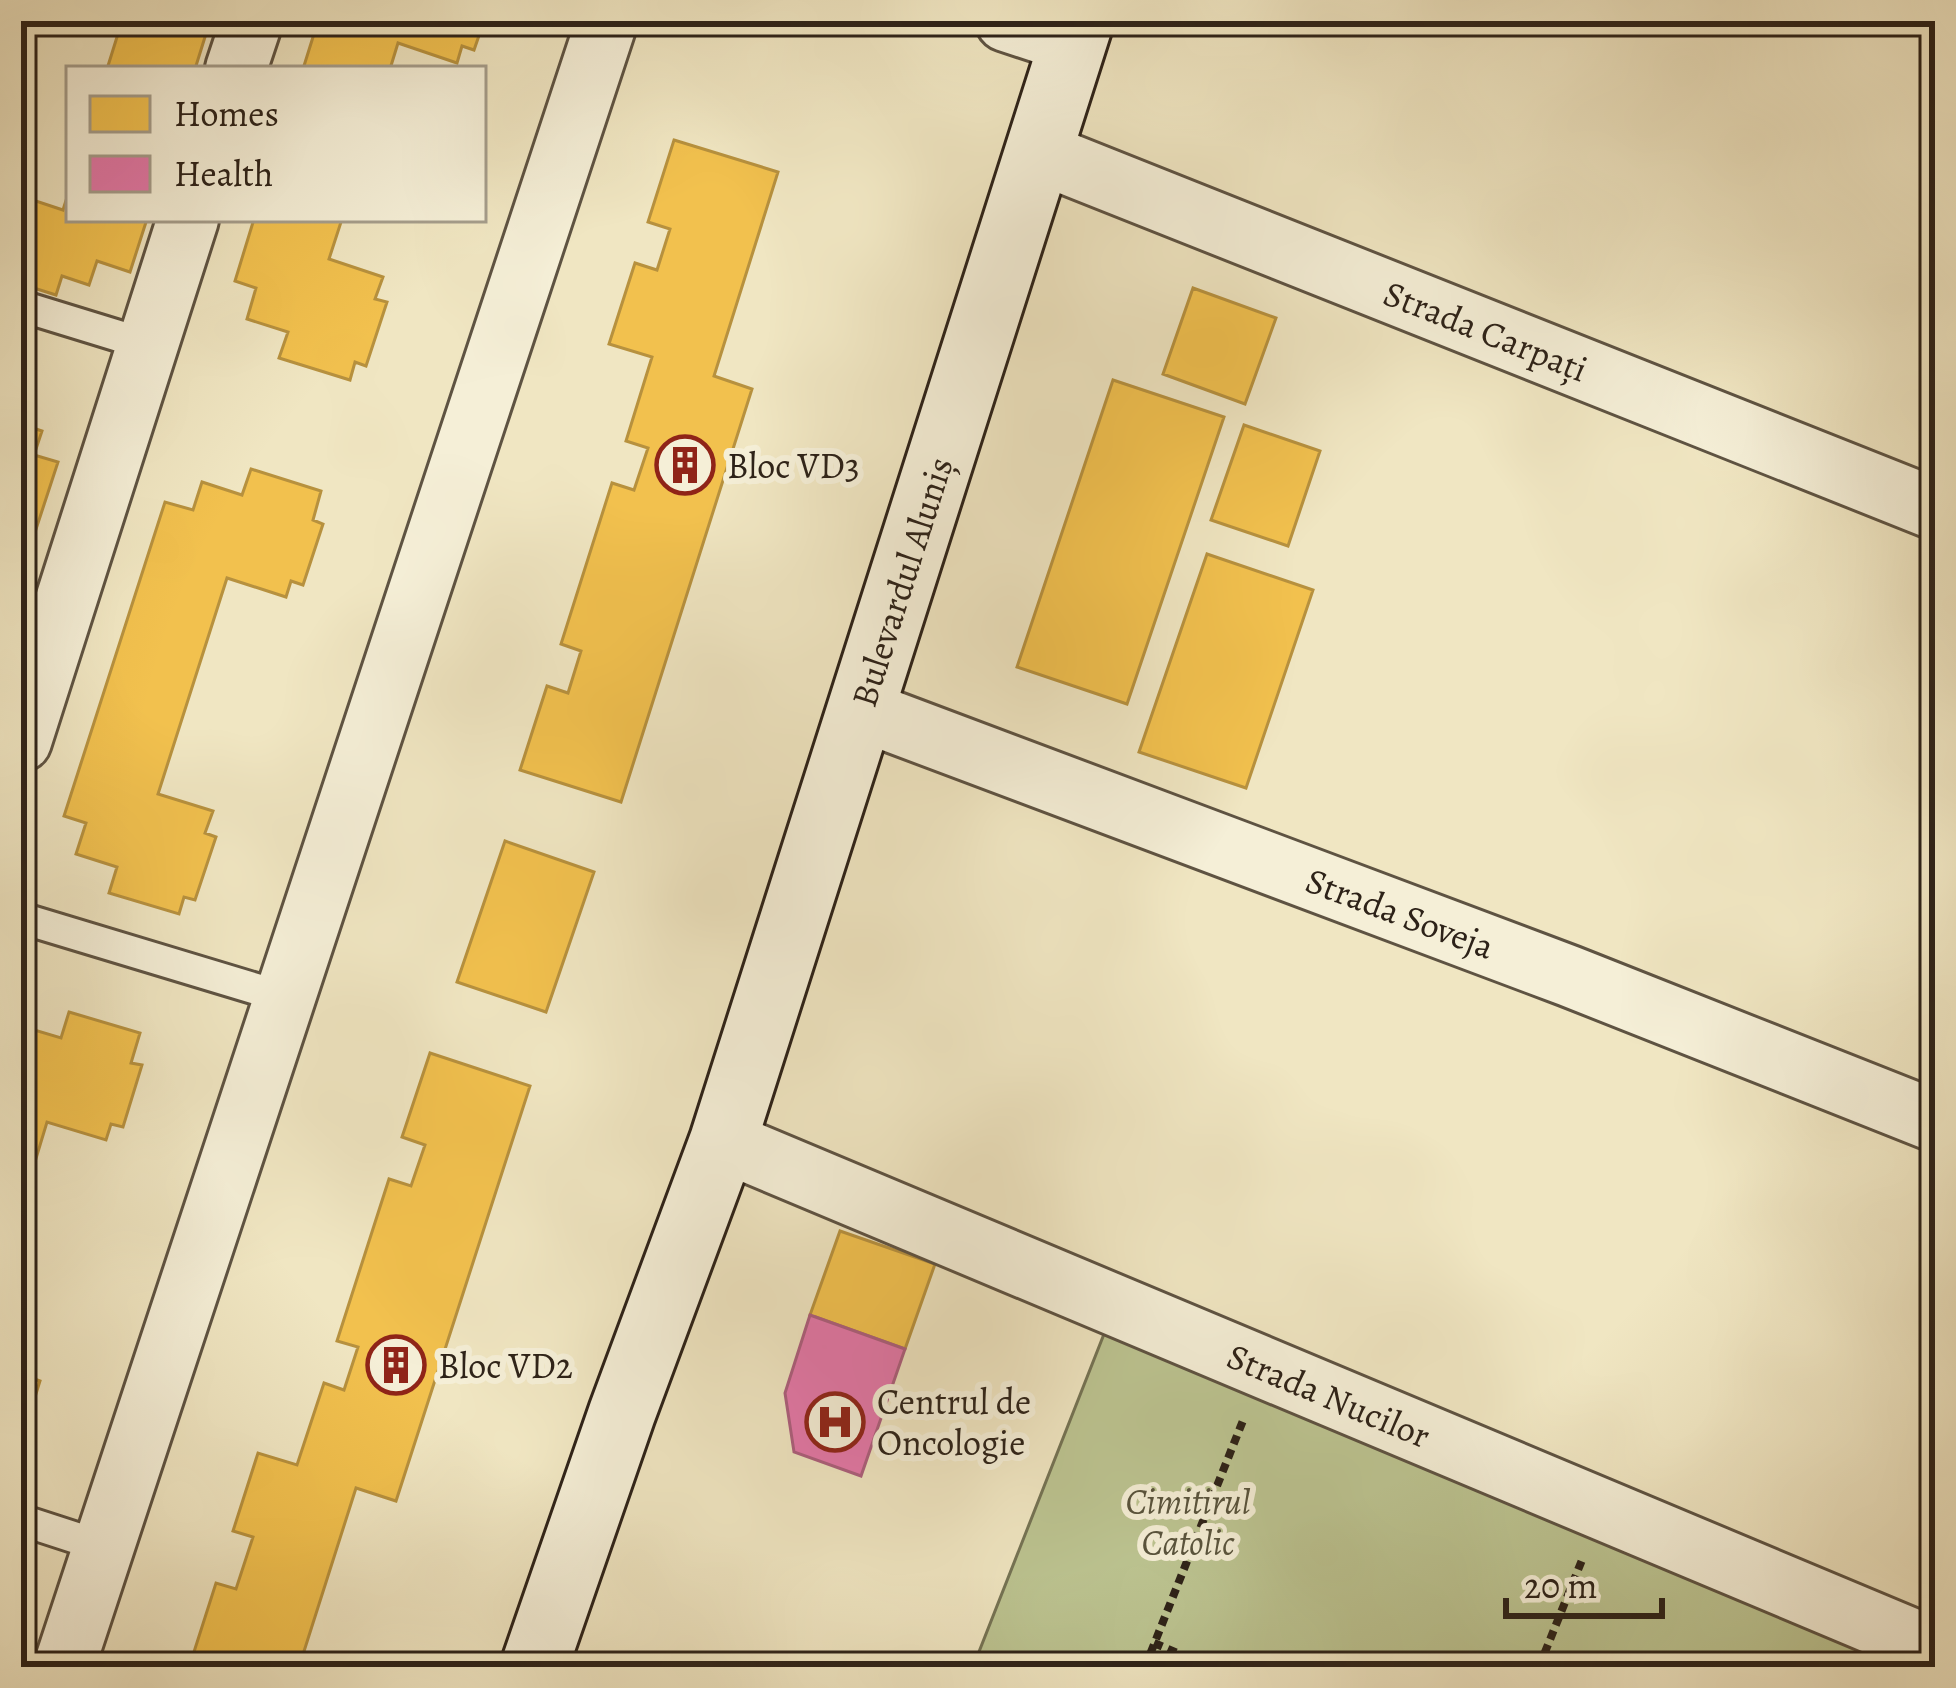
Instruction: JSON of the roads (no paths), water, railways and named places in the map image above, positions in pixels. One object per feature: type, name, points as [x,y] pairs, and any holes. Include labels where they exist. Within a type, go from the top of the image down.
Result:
[{"type":"main road","name":"Bulevardul Aluniș","points":[[534,1667],[723,1141],[1077,32]]},
{"type":"main road","name":"Bulevardul Aluniș","points":[[579,1667],[667,1365],[723,1141]]},
{"type":"street","points":[[237,66],[252,21]]},
{"type":"street","points":[[64,1667],[607,21]]},
{"type":"street","points":[[1006,21],[1077,32]]},
{"type":"street","name":"Strada Carpați","points":[[1040,153],[1935,508]]},
{"type":"street","points":[[21,741],[187,222]]},
{"type":"street","name":"Strada Soveja","points":[[861,710],[1569,976],[1935,1120]]},
{"type":"street","name":"Strada Nucilor","points":[[723,1141],[1935,1648]]},
{"type":"lane","points":[[21,305],[148,346]]},
{"type":"lane","points":[[21,918],[286,998]]},
{"type":"lane","points":[[21,1520],[104,1547]]},
{"type":"place","name":"Bloc VD3","points":[[685,465]]},
{"type":"place","name":"Bloc VD2","points":[[396,1365]]},
{"type":"place","name":"Centrul de Oncologie","points":[[835,1422]]},
{"type":"park label","name":"Cimitirul Catolic","points":[[1188,1522]]}]
